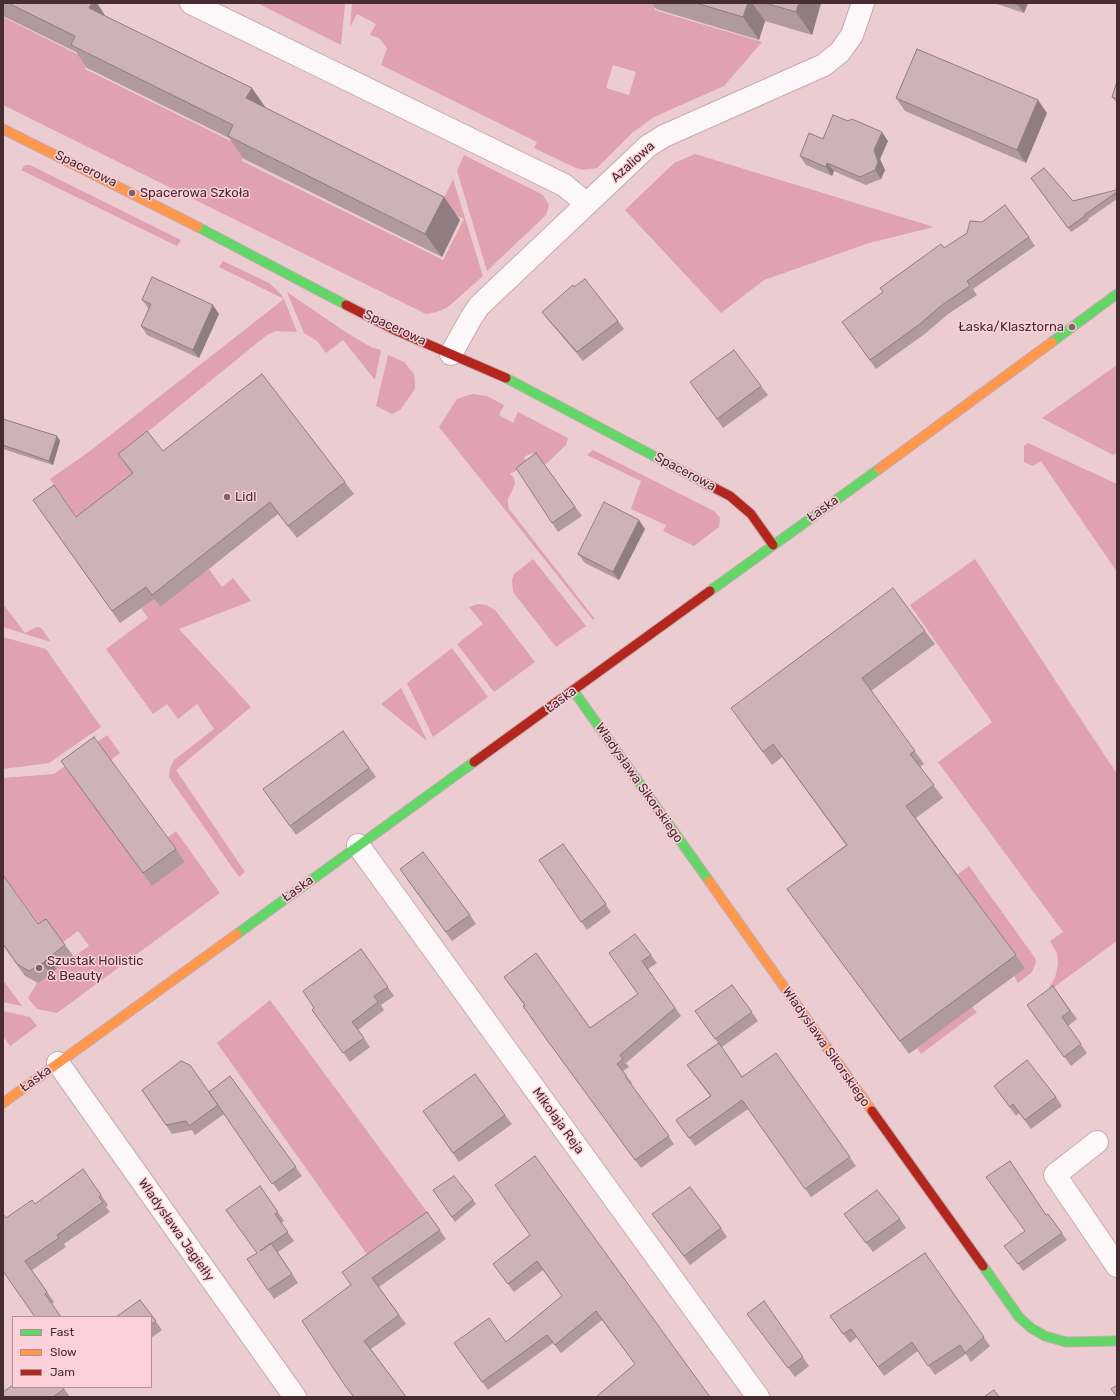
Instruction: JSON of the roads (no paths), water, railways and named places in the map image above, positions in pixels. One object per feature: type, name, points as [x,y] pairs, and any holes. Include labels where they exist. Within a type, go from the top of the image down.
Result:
[{"type":"street","points":[[191,3],[564,185],[587,204]]},
{"type":"street","name":"Azaliowa","points":[[451,354],[479,306],[648,146],[664,136],[824,66],[840,52],[852,35],[863,3]]},
{"type":"street","name":"Spacerowa","points":[[3,128],[132,193],[395,330],[498,374],[730,496],[750,514],[773,545]]},
{"type":"street","name":"Łaska","points":[[3,1103],[1117,294]]},
{"type":"street","name":"Władysława Sikorskiego","points":[[573,690],[1019,1317],[1031,1328],[1045,1336],[1066,1342],[1117,1341]]},
{"type":"street","name":"Mikołaja Reja","points":[[358,845],[758,1397]]},
{"type":"street","name":"Władysława Jagiełły","points":[[58,1063],[295,1397]]},
{"type":"street","points":[[1097,1142],[1055,1175],[1117,1266]]},
{"type":"place","name":"Spacerowa Szkoła","points":[[132,193]]},
{"type":"place","name":"Łaska/Klasztorna","points":[[1072,327]]},
{"type":"place","name":"Lidl","points":[[227,497]]},
{"type":"place","name":"Szustak Holistic & Beauty","points":[[39,968]]}]
